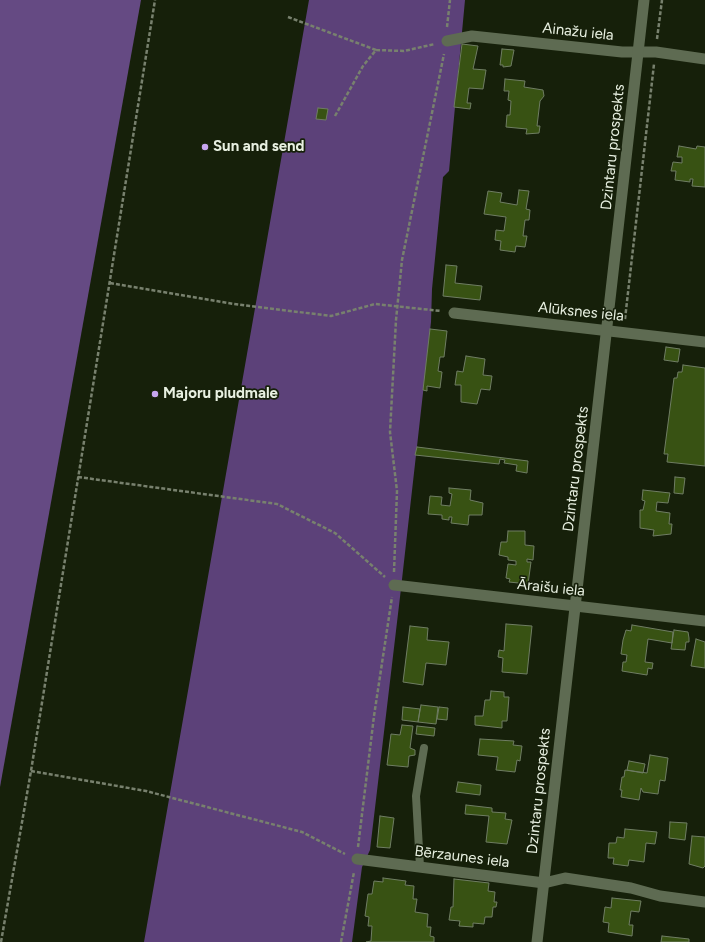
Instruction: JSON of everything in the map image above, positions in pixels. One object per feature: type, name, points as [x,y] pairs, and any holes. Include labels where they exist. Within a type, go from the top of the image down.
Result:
[{"type":"street","name":"Dzintaru prospekts","points":[[537,942],[608,330],[644,0]]},
{"type":"street","name":"Ainažu iela","points":[[447,41],[472,36],[622,52],[656,52],[705,59]]},
{"type":"street","name":"Alūksnes iela","points":[[454,313],[624,331],[705,342]]},
{"type":"street","name":"Āraišu iela","points":[[394,585],[576,605],[705,622]]},
{"type":"street","name":"Bērzaunes iela","points":[[357,859],[544,883],[565,878],[631,888],[660,896],[705,902]]},
{"type":"lane","points":[[420,867],[416,796],[424,748]]},
{"type":"path","points":[[1,942],[31,771],[156,0]]},
{"type":"path","points":[[341,942],[357,859],[374,716],[394,585],[397,492],[390,432],[397,306],[402,260],[447,41],[447,19],[450,0]]},
{"type":"path","points":[[624,331],[662,0]]},
{"type":"path","points":[[288,17],[376,50],[404,51],[447,41]]},
{"type":"path","points":[[335,116],[363,66],[376,50]]},
{"type":"path","points":[[110,283],[234,304],[331,316],[375,304],[454,313]]},
{"type":"path","points":[[78,477],[277,504],[335,533],[394,585]]},
{"type":"path","points":[[31,771],[146,791],[302,832],[357,859]]},
{"type":"shaded area","points":[[0,0],[141,0],[0,787]]},
{"type":"shaded area","points":[[309,0],[465,0],[449,171],[443,177],[432,289],[431,322],[370,850],[362,867],[352,942],[144,942]]},
{"type":"building","points":[[462,44],[478,46],[473,69],[486,70],[483,89],[469,88],[467,103],[471,103],[470,109],[454,107]]},
{"type":"building","points":[[502,49],[514,50],[511,66],[503,67],[503,65],[500,65]]},
{"type":"building","points":[[505,79],[525,81],[524,87],[543,90],[544,96],[540,101],[537,126],[540,126],[539,133],[526,134],[527,129],[506,127],[507,115],[510,115],[511,101],[508,100],[509,91],[504,91]]},
{"type":"building","points":[[318,108],[328,109],[326,120],[316,119]]},
{"type":"building","points":[[679,146],[696,149],[697,146],[705,147],[705,187],[692,186],[693,179],[690,179],[690,182],[675,180],[676,171],[671,171],[673,162],[682,163],[682,157],[677,157]]},
{"type":"building","points":[[519,190],[529,191],[526,209],[530,210],[529,220],[525,220],[523,236],[527,236],[525,247],[516,246],[515,252],[500,250],[501,241],[495,240],[496,230],[504,231],[506,217],[484,214],[488,191],[502,193],[500,202],[517,205]]},
{"type":"building","points":[[446,265],[457,266],[455,283],[482,286],[480,300],[443,296]]},
{"type":"building","points":[[430,329],[447,331],[444,357],[440,357],[438,371],[442,372],[440,388],[427,386],[427,391],[423,390]]},
{"type":"building","points":[[666,347],[680,349],[678,362],[664,360]]},
{"type":"building","points":[[466,356],[485,359],[483,375],[492,376],[490,390],[481,389],[477,404],[461,402],[461,385],[455,385],[457,371],[463,372]]},
{"type":"building","points":[[683,365],[705,368],[705,466],[667,462],[668,454],[664,454],[674,378],[677,378],[678,372],[682,372]]},
{"type":"building","points":[[417,447],[528,461],[527,473],[516,471],[517,465],[504,463],[505,460],[500,459],[499,464],[415,455]]},
{"type":"building","points":[[675,477],[685,478],[683,494],[674,493]]},
{"type":"building","points":[[449,488],[471,490],[470,500],[483,503],[482,515],[469,515],[468,525],[451,523],[452,517],[449,517],[449,520],[442,519],[442,515],[428,514],[430,496],[442,497],[441,505],[450,506],[452,494],[449,493]]},
{"type":"building","points":[[643,490],[670,493],[668,503],[657,502],[656,511],[670,513],[669,524],[672,524],[671,534],[653,536],[654,530],[640,528],[640,510],[643,510],[645,501],[642,500]]},
{"type":"building","points":[[508,531],[525,531],[525,545],[534,546],[533,560],[527,559],[527,562],[531,562],[528,584],[509,582],[510,579],[506,578],[508,564],[516,565],[516,561],[508,560],[508,557],[499,555],[501,542],[507,542]]},
{"type":"building","points":[[506,624],[532,626],[527,674],[502,672],[503,658],[498,657],[499,650],[504,651]]},
{"type":"building","points":[[632,625],[673,632],[672,643],[648,639],[645,662],[653,663],[652,669],[648,668],[647,675],[622,671],[623,662],[626,662],[627,655],[621,654],[623,640],[626,630],[631,631]]},
{"type":"building","points":[[410,626],[428,628],[427,640],[449,642],[446,665],[426,663],[423,685],[403,682]]},
{"type":"building","points":[[674,630],[688,632],[689,642],[686,642],[685,650],[671,649]]},
{"type":"building","points":[[696,639],[705,642],[705,668],[691,666]]},
{"type":"building","points":[[491,691],[504,692],[504,697],[509,697],[507,721],[502,721],[502,728],[475,725],[475,716],[483,716],[485,700],[490,700]]},
{"type":"building","points":[[421,705],[438,707],[436,724],[418,722]]},
{"type":"building","points":[[403,707],[420,709],[418,722],[402,720]]},
{"type":"building","points":[[439,707],[448,708],[447,720],[437,719]]},
{"type":"building","points":[[402,725],[413,726],[410,748],[415,750],[415,755],[409,756],[408,767],[387,765],[391,734],[400,735]]},
{"type":"building","points":[[417,726],[435,728],[434,736],[416,734]]},
{"type":"building","points":[[480,739],[514,741],[513,745],[522,746],[520,761],[517,760],[515,772],[496,770],[498,757],[478,755]]},
{"type":"building","points":[[650,755],[668,758],[665,781],[660,780],[658,794],[643,792],[641,788],[639,800],[621,797],[622,790],[620,790],[622,777],[624,777],[625,770],[647,773]]},
{"type":"building","points":[[629,761],[645,764],[643,773],[627,770]]},
{"type":"building","points":[[458,782],[481,785],[480,795],[456,792]]},
{"type":"building","points":[[466,805],[492,808],[492,812],[506,813],[505,819],[512,820],[507,844],[486,842],[489,816],[465,814]]},
{"type":"building","points":[[380,816],[394,818],[390,848],[377,847]]},
{"type":"building","points":[[670,822],[687,823],[685,840],[669,838]]},
{"type":"building","points":[[625,829],[657,832],[655,844],[646,843],[644,862],[629,860],[628,866],[613,864],[614,858],[608,858],[609,843],[616,843],[617,837],[624,838]]},
{"type":"building","points":[[692,836],[705,837],[705,866],[703,868],[689,864]]},
{"type":"building","points":[[383,878],[406,881],[405,885],[414,886],[413,899],[417,899],[415,912],[428,914],[427,927],[431,927],[430,936],[434,937],[434,942],[366,942],[371,941],[372,926],[368,926],[369,917],[365,916],[368,894],[372,894],[374,881],[383,882]]},
{"type":"building","points":[[454,879],[489,883],[488,891],[495,892],[494,902],[497,902],[496,907],[493,907],[492,917],[485,917],[484,924],[473,923],[473,927],[459,926],[460,921],[449,920],[451,907],[453,907]]},
{"type":"building","points":[[612,898],[641,901],[639,912],[631,911],[629,925],[633,925],[632,936],[608,932],[609,923],[603,922],[605,907],[611,908]]},
{"type":"building","points":[[662,936],[689,939],[689,942],[661,942]]},
{"type":"place","name":"Sun and send","points":[[205,147]]},
{"type":"place","name":"Majoru pludmale","points":[[155,394]]}]
